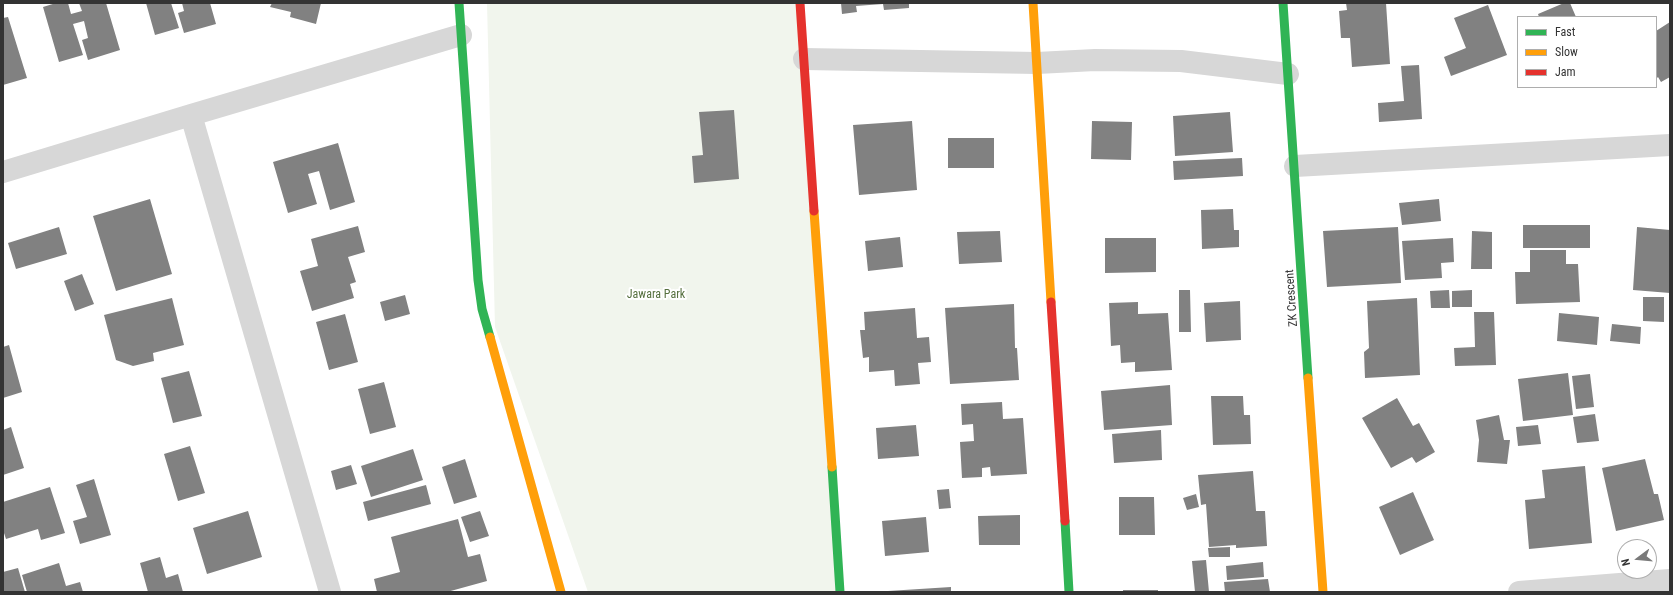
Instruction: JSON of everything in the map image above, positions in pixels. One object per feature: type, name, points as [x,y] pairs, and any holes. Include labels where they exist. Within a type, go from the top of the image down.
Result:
[{"type":"street","points":[[459,3],[478,280],[482,310],[561,592]]},
{"type":"street","points":[[800,3],[840,592]]},
{"type":"street","points":[[1033,3],[1069,592]]},
{"type":"street","name":"ZK Crescent","points":[[1283,3],[1323,592]]},
{"type":"street","points":[[3,172],[461,35]]},
{"type":"street","points":[[804,59],[1037,63],[1095,60],[1181,60],[1288,74]]},
{"type":"street","points":[[190,115],[330,592]]},
{"type":"street","points":[[1295,166],[1670,145]]},
{"type":"street","points":[[1519,592],[1670,580]]},
{"type":"green space","name":"Jawara Park","points":[[487,3],[800,3],[836,592],[588,592],[495,327]]},
{"type":"building","points":[[56,3],[68,3],[71,14],[82,11],[79,3],[106,3],[120,50],[88,60],[82,40],[88,38],[84,21],[73,24],[83,55],[59,62],[43,7]]},
{"type":"building","points":[[146,3],[171,3],[179,28],[155,35]]},
{"type":"building","points":[[182,3],[210,3],[216,24],[184,33],[178,13],[184,11]]},
{"type":"building","points":[[272,3],[321,3],[316,24],[290,17],[291,12],[270,7]]},
{"type":"building","points":[[841,3],[909,3],[909,8],[884,10],[883,4],[856,6],[857,12],[842,14]]},
{"type":"building","points":[[1346,3],[1386,3],[1390,64],[1352,67],[1350,38],[1341,38],[1339,11],[1347,10]]},
{"type":"building","points":[[1564,3],[1570,3],[1576,16],[1539,16],[1538,14]]},
{"type":"building","points":[[1488,5],[1507,55],[1451,76],[1444,57],[1466,48],[1454,18]]},
{"type":"building","points":[[8,17],[27,78],[3,85],[3,18]]},
{"type":"building","points":[[1670,22],[1670,77],[1661,82],[1658,77],[1657,78],[1657,30]]},
{"type":"building","points":[[1419,65],[1422,119],[1379,122],[1378,103],[1404,101],[1401,66]]},
{"type":"building","points":[[734,110],[739,179],[694,183],[692,156],[703,155],[699,112]]},
{"type":"building","points":[[1230,112],[1233,152],[1175,156],[1173,116]]},
{"type":"building","points":[[912,121],[917,190],[859,195],[853,125]]},
{"type":"building","points":[[1092,121],[1132,122],[1131,160],[1091,159]]},
{"type":"building","points":[[948,138],[994,138],[994,168],[948,168]]},
{"type":"building","points":[[338,143],[355,202],[330,210],[319,171],[308,174],[317,204],[288,213],[273,162]]},
{"type":"building","points":[[1242,158],[1243,176],[1174,180],[1173,161]]},
{"type":"building","points":[[150,199],[172,274],[116,291],[93,216]]},
{"type":"building","points":[[1439,199],[1441,221],[1402,225],[1399,203]]},
{"type":"building","points":[[1233,209],[1234,230],[1239,230],[1239,247],[1202,249],[1201,210]]},
{"type":"building","points":[[1523,225],[1590,225],[1590,248],[1523,248]]},
{"type":"building","points":[[358,226],[365,252],[348,257],[356,282],[350,284],[354,298],[312,311],[300,271],[318,266],[311,239]]},
{"type":"building","points":[[59,227],[67,254],[16,269],[8,243]]},
{"type":"building","points":[[1398,227],[1401,283],[1327,287],[1323,231]]},
{"type":"building","points":[[1637,227],[1670,230],[1670,293],[1633,290]]},
{"type":"building","points":[[1000,231],[1002,262],[959,264],[957,232]]},
{"type":"building","points":[[1472,231],[1492,232],[1492,269],[1471,269]]},
{"type":"building","points":[[900,237],[903,267],[868,271],[865,241]]},
{"type":"building","points":[[1105,238],[1156,238],[1156,272],[1105,273]]},
{"type":"building","points":[[1453,238],[1454,262],[1441,263],[1442,278],[1405,280],[1402,241]]},
{"type":"building","points":[[1530,250],[1566,250],[1566,264],[1578,264],[1580,302],[1516,304],[1515,272],[1530,272]]},
{"type":"building","points":[[82,274],[94,304],[75,311],[64,281]]},
{"type":"building","points":[[1179,290],[1190,290],[1191,332],[1179,332]]},
{"type":"building","points":[[1449,290],[1450,308],[1431,308],[1430,291]]},
{"type":"building","points":[[1472,290],[1472,307],[1452,307],[1452,291]]},
{"type":"building","points":[[405,295],[410,314],[385,321],[380,302]]},
{"type":"building","points":[[1643,297],[1664,297],[1664,322],[1643,321]]},
{"type":"building","points":[[172,298],[184,345],[153,353],[154,361],[133,366],[116,360],[104,315]]},
{"type":"building","points":[[1417,298],[1420,375],[1365,378],[1364,352],[1369,348],[1367,301]]},
{"type":"building","points":[[1240,301],[1241,340],[1206,342],[1204,303]]},
{"type":"building","points":[[1138,302],[1138,314],[1168,313],[1172,370],[1135,372],[1135,362],[1121,363],[1120,345],[1111,346],[1109,303]]},
{"type":"building","points":[[1014,304],[1015,348],[1017,348],[1019,380],[950,384],[945,308]]},
{"type":"building","points":[[915,308],[917,338],[929,337],[931,362],[918,363],[920,384],[895,386],[894,370],[869,372],[869,357],[863,358],[860,330],[865,330],[864,312]]},
{"type":"building","points":[[1474,312],[1494,312],[1496,365],[1455,366],[1454,348],[1475,347]]},
{"type":"building","points":[[1559,313],[1599,317],[1597,345],[1557,341]]},
{"type":"building","points":[[345,314],[358,362],[329,370],[316,322]]},
{"type":"building","points":[[1612,324],[1641,327],[1640,344],[1610,341]]},
{"type":"building","points":[[9,345],[22,392],[3,398],[3,347]]},
{"type":"building","points":[[189,371],[202,416],[173,423],[161,378]]},
{"type":"building","points":[[1568,373],[1573,415],[1523,421],[1518,379]]},
{"type":"building","points":[[1590,374],[1594,407],[1576,409],[1572,376]]},
{"type":"building","points":[[384,382],[396,427],[370,434],[358,389]]},
{"type":"building","points":[[1170,385],[1172,425],[1104,430],[1101,391]]},
{"type":"building","points":[[1211,396],[1243,396],[1244,415],[1250,415],[1251,444],[1213,445]]},
{"type":"building","points":[[1397,398],[1413,426],[1419,423],[1435,452],[1416,463],[1412,457],[1391,468],[1362,418]]},
{"type":"building","points":[[1002,402],[1003,419],[1023,418],[1027,474],[991,476],[990,467],[982,468],[982,477],[962,478],[960,442],[974,441],[973,424],[962,425],[961,404]]},
{"type":"building","points":[[1595,414],[1599,441],[1577,443],[1573,417]]},
{"type":"building","points":[[1499,415],[1504,440],[1510,440],[1507,464],[1477,462],[1479,440],[1476,420]]},
{"type":"building","points":[[916,425],[919,456],[878,459],[876,428]]},
{"type":"building","points":[[1538,425],[1541,444],[1518,446],[1516,427]]},
{"type":"building","points":[[11,427],[24,468],[3,475],[3,430]]},
{"type":"building","points":[[1161,430],[1162,460],[1114,463],[1112,434]]},
{"type":"building","points":[[190,446],[205,493],[178,501],[164,454]]},
{"type":"building","points":[[413,449],[423,480],[371,497],[361,466]]},
{"type":"building","points":[[465,459],[477,497],[454,504],[442,467]]},
{"type":"building","points":[[1645,459],[1654,494],[1658,494],[1664,520],[1616,531],[1602,468]]},
{"type":"building","points":[[351,465],[357,484],[336,490],[331,471]]},
{"type":"building","points":[[1585,466],[1592,543],[1529,549],[1525,500],[1545,498],[1542,470]]},
{"type":"building","points":[[1253,471],[1256,511],[1265,511],[1267,546],[1236,548],[1236,545],[1209,547],[1206,504],[1201,505],[1198,475]]},
{"type":"building","points":[[94,479],[111,535],[80,544],[73,521],[87,517],[76,485]]},
{"type":"building","points":[[426,485],[431,504],[368,521],[363,502]]},
{"type":"building","points":[[50,487],[65,533],[41,540],[38,529],[6,539],[3,530],[3,502]]},
{"type":"building","points":[[949,489],[951,508],[939,509],[937,490]]},
{"type":"building","points":[[1413,492],[1434,540],[1400,555],[1379,507]]},
{"type":"building","points":[[1196,494],[1199,507],[1187,510],[1183,498]]},
{"type":"building","points":[[1119,497],[1154,497],[1155,535],[1119,535]]},
{"type":"building","points":[[248,511],[262,557],[207,574],[193,528]]},
{"type":"building","points":[[480,511],[489,536],[470,542],[461,517]]},
{"type":"building","points":[[1020,515],[1020,545],[979,545],[978,516]]},
{"type":"building","points":[[926,517],[929,552],[885,556],[882,521]]},
{"type":"building","points":[[458,519],[468,557],[480,554],[487,581],[447,592],[377,592],[374,579],[400,572],[391,537]]},
{"type":"building","points":[[1230,547],[1230,557],[1209,557],[1208,548]]},
{"type":"building","points":[[160,557],[166,578],[178,574],[183,592],[148,592],[140,563]]},
{"type":"building","points":[[1206,560],[1209,592],[1195,592],[1192,561]]},
{"type":"building","points":[[1263,562],[1264,577],[1227,580],[1226,566]]},
{"type":"building","points":[[59,563],[66,586],[80,582],[83,592],[27,592],[22,575]]},
{"type":"building","points":[[18,568],[25,592],[3,592],[3,572]]},
{"type":"building","points":[[1268,579],[1270,592],[1225,592],[1224,582]]},
{"type":"building","points":[[951,587],[951,592],[888,591]]},
{"type":"building","points":[[1123,590],[1158,590],[1158,592],[1123,592]]},
{"type":"traffic: fast","points":[[459,3],[478,280],[482,309],[490,337]]},
{"type":"traffic: fast","points":[[1283,3],[1308,378]]},
{"type":"traffic: fast","points":[[832,467],[840,592]]},
{"type":"traffic: fast","points":[[1065,521],[1069,592]]},
{"type":"traffic: slow","points":[[1033,3],[1051,302]]},
{"type":"traffic: slow","points":[[814,211],[832,467]]},
{"type":"traffic: slow","points":[[490,337],[561,592]]},
{"type":"traffic: slow","points":[[1308,378],[1323,592]]},
{"type":"traffic: jam","points":[[800,3],[814,211]]},
{"type":"traffic: jam","points":[[1051,302],[1065,521]]}]
